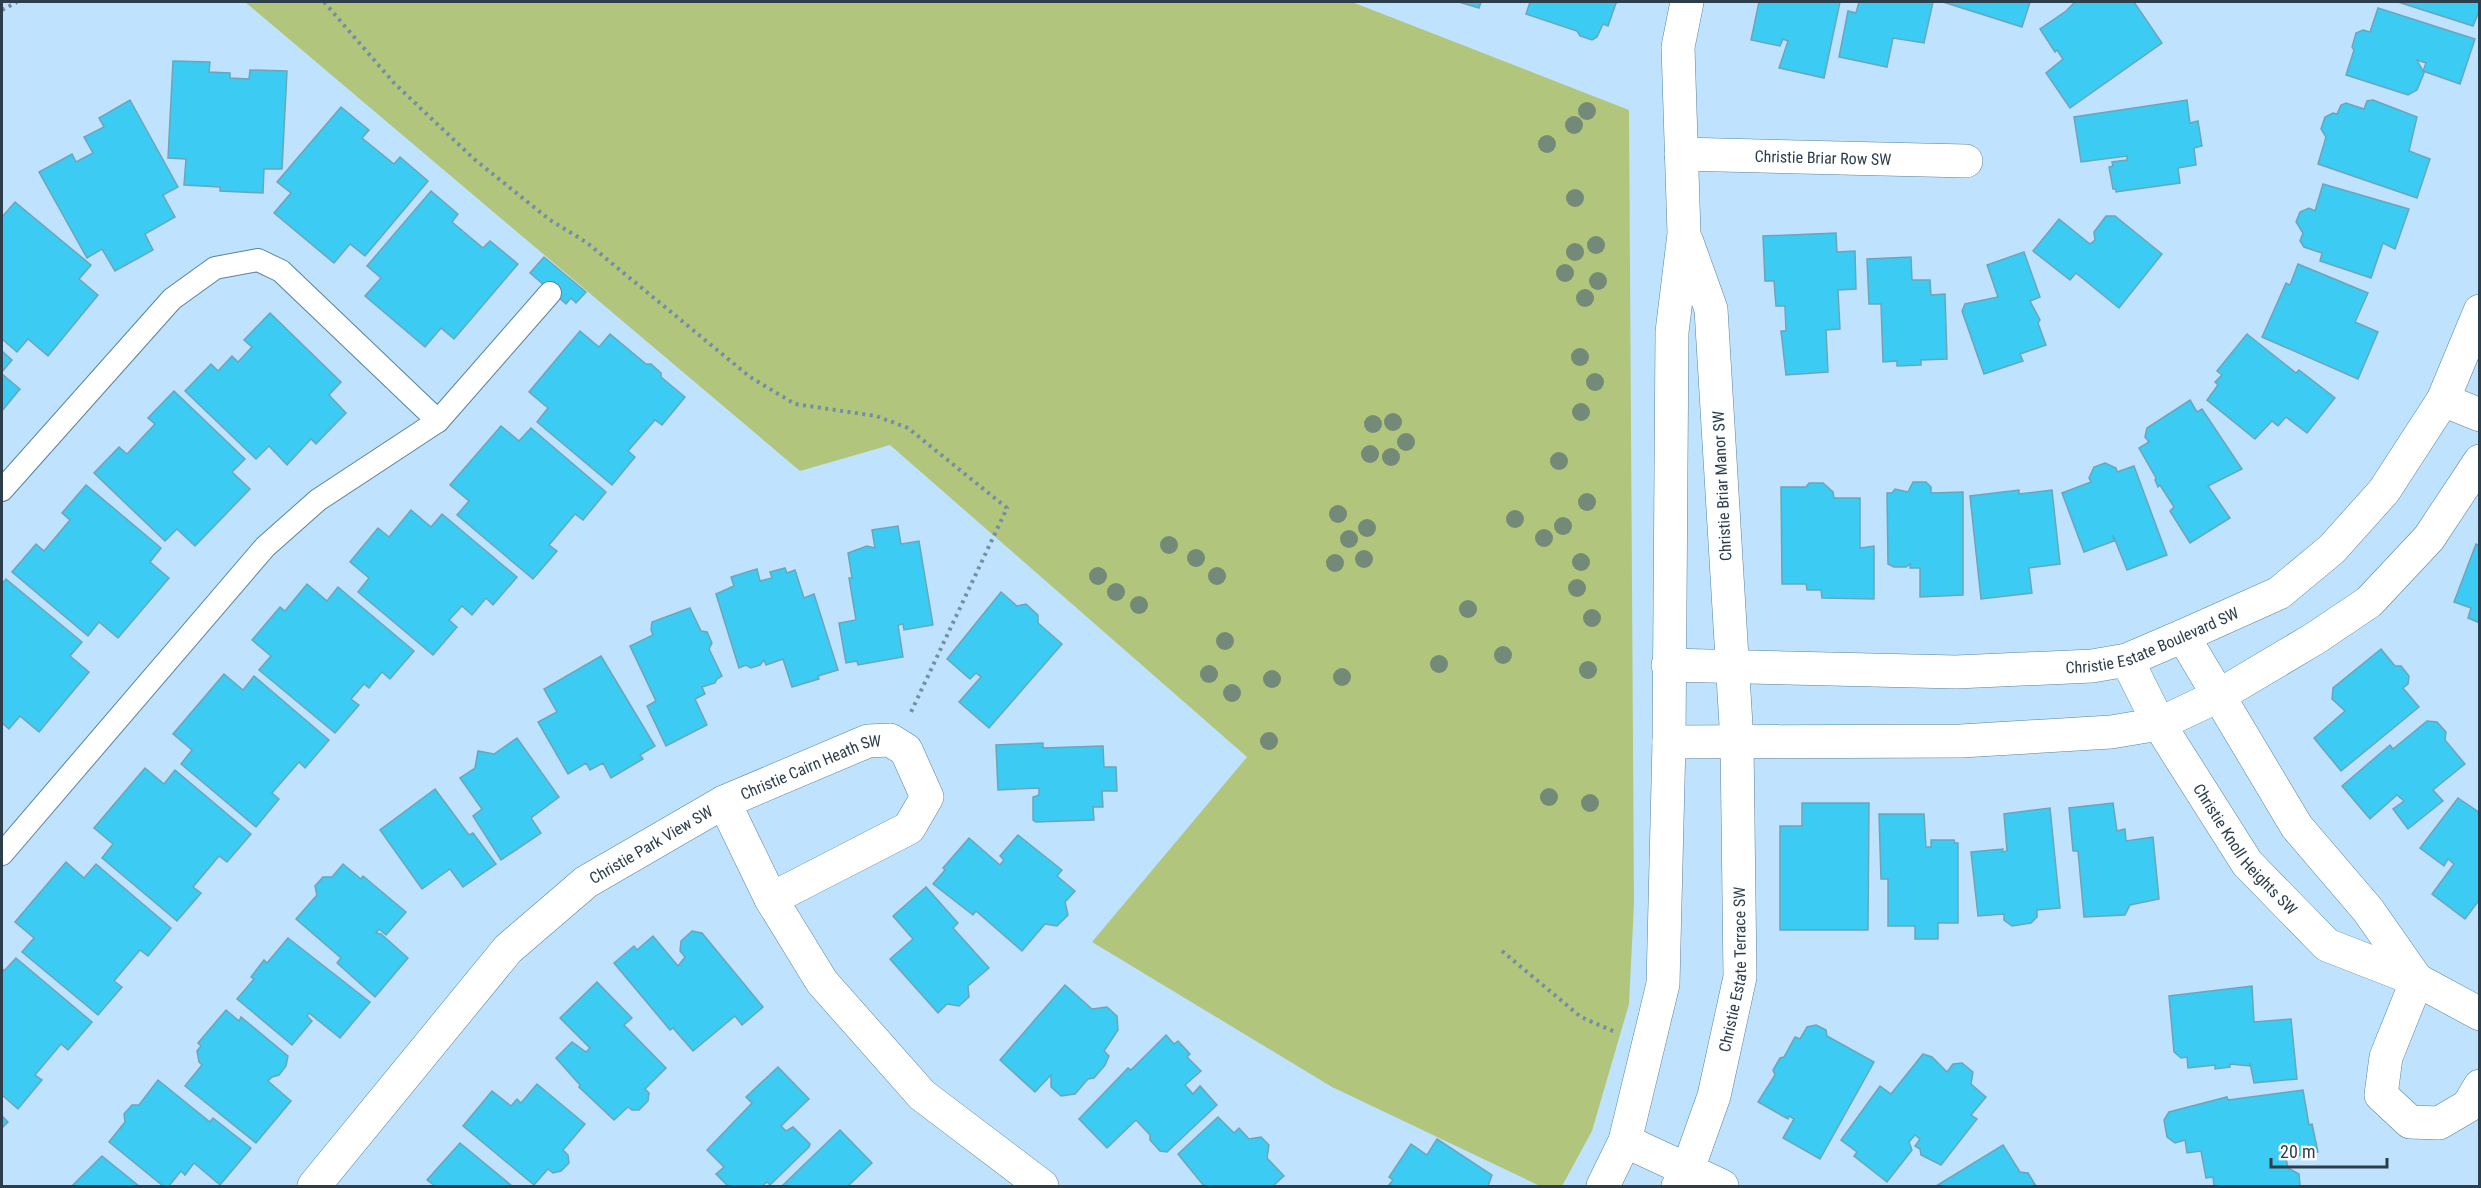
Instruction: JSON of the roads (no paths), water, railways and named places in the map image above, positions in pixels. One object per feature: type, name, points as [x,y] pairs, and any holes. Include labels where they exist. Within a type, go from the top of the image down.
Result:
[{"type":"street","name":"Christie Briar Manor SW","points":[[1669,742],[1672,332],[1684,234],[1678,47],[1687,2]]},
{"type":"street","name":"Christie Briar Row SW","points":[[1681,154],[1966,161]]},
{"type":"street","name":"Christie Briar Manor SW","points":[[1684,234],[1711,309],[1737,742]]},
{"type":"street","name":"Christie Estate Boulevard SW","points":[[1668,665],[1956,672],[2092,666],[2127,660],[2183,636],[2279,593],[2332,549],[2384,492],[2443,400],[2479,315]]},
{"type":"street","points":[[2443,400],[2480,415]]},
{"type":"street","points":[[1603,1186],[1625,1141],[1663,984],[1669,742],[1962,741],[2111,732],[2159,724],[2218,696],[2314,639],[2369,602],[2429,538],[2480,461]]},
{"type":"street","name":"Christie Knoll Heights SW","points":[[2183,636],[2297,827],[2368,910],[2417,980]]},
{"type":"street","name":"Christie Knoll Heights SW","points":[[2127,660],[2159,724],[2247,863],[2327,945],[2417,980],[2480,1014]]},
{"type":"street","name":"Christie Cairn Heath SW","points":[[724,802],[868,741],[890,740],[906,750],[927,797],[909,828],[771,899]]},
{"type":"street","name":"Christie Estate Terrace SW","points":[[1683,1178],[1714,1096],[1740,977],[1737,742]]},
{"type":"street","name":"Christie Park View SW","points":[[314,1186],[508,949],[586,882],[724,802],[771,899],[822,982],[922,1095],[1042,1186]]},
{"type":"street","points":[[2417,980],[2386,1057],[2381,1095],[2410,1122],[2439,1123],[2468,1106],[2480,1086]]},
{"type":"street","points":[[1625,1141],[1683,1178],[1722,1186]]},
{"type":"lane","points":[[2,490],[172,299],[215,268],[258,260],[281,271],[438,421]]},
{"type":"lane","points":[[2,854],[265,547],[318,500],[438,421],[550,294]]}]
